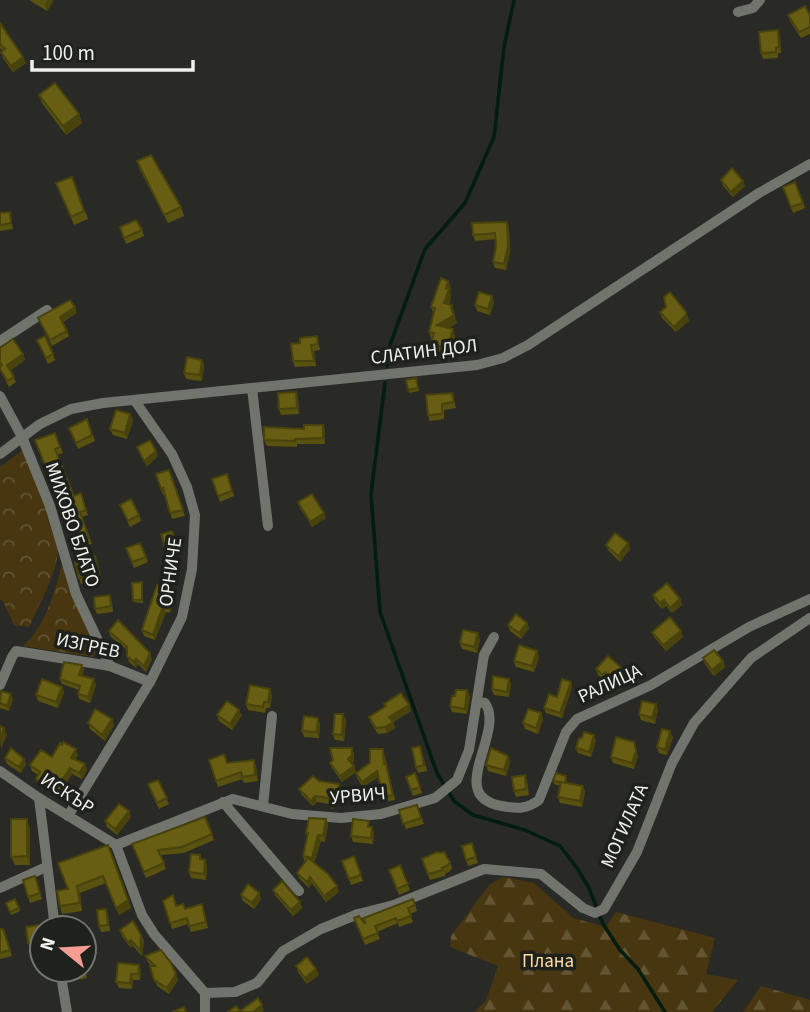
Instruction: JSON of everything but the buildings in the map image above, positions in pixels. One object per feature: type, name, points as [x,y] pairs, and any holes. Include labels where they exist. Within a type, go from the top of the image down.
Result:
[{"type":"street","points":[[738,12],[753,8],[760,0]]},
{"type":"street","name":"СЛАТИН ДОЛ","points":[[0,454],[40,424],[71,409],[103,403],[477,365],[503,358],[528,345],[759,193],[810,164]]},
{"type":"street","points":[[0,341],[47,310]]},
{"type":"street","points":[[252,388],[268,526]]},
{"type":"street","name":"МИХОВО БЛАТО","points":[[0,396],[22,437],[50,506],[76,594],[110,666]]},
{"type":"street","name":"ОРНИЧЕ","points":[[68,816],[150,682],[182,617],[192,569],[195,515],[187,487],[172,454],[135,401]]},
{"type":"street","name":"РАЛИЦА","points":[[478,702],[485,703],[489,708],[490,719],[476,778],[479,792],[485,801],[495,805],[517,809],[531,806],[539,800],[566,732],[577,719],[651,685],[749,627],[810,599]]},
{"type":"street","name":"МОГИЛАТА","points":[[205,993],[235,992],[257,983],[283,951],[321,929],[358,914],[394,905],[484,869],[541,874],[583,908],[595,913],[604,909],[637,852],[672,763],[694,723],[751,659],[810,618]]},
{"type":"street","name":"УРВИЧ","points":[[116,845],[222,802],[241,799],[292,814],[341,818],[381,814],[423,802],[441,793],[457,780],[469,750],[484,655],[494,637]]},
{"type":"street","name":"ИЗГРЕВ","points":[[0,685],[16,651],[110,666],[150,682]]},
{"type":"street","points":[[263,806],[272,716]]},
{"type":"street","name":"ИСКЪР","points":[[0,771],[116,845]]},
{"type":"street","points":[[39,798],[53,914]]},
{"type":"street","points":[[222,802],[299,891]]},
{"type":"street","points":[[116,845],[142,915],[154,934],[205,993],[205,1012]]},
{"type":"street","points":[[0,888],[46,867]]},
{"type":"street","points":[[62,984],[67,1012]]},
{"type":"green space","points":[[23,450],[49,509],[58,546],[56,565],[29,627],[14,625],[3,601],[0,600],[0,467]]},
{"type":"green space","points":[[63,562],[97,645],[94,657],[23,646],[44,618]]},
{"type":"green space","name":"Плана","points":[[503,877],[534,883],[573,918],[606,927],[616,912],[715,938],[706,974],[738,980],[712,1012],[474,1012],[486,1001],[498,966],[450,947],[451,936],[489,885]]},
{"type":"green space","points":[[761,986],[810,1000],[810,1012],[743,1012]]},
{"type":"waterway","points":[[387,366],[390,345],[425,249],[465,203],[494,137],[504,47],[514,0]]},
{"type":"waterway","points":[[385,383],[371,494],[380,612],[437,773],[454,801],[473,815],[525,830],[560,846],[589,888],[603,924],[620,950],[638,969],[665,1012]]}]
